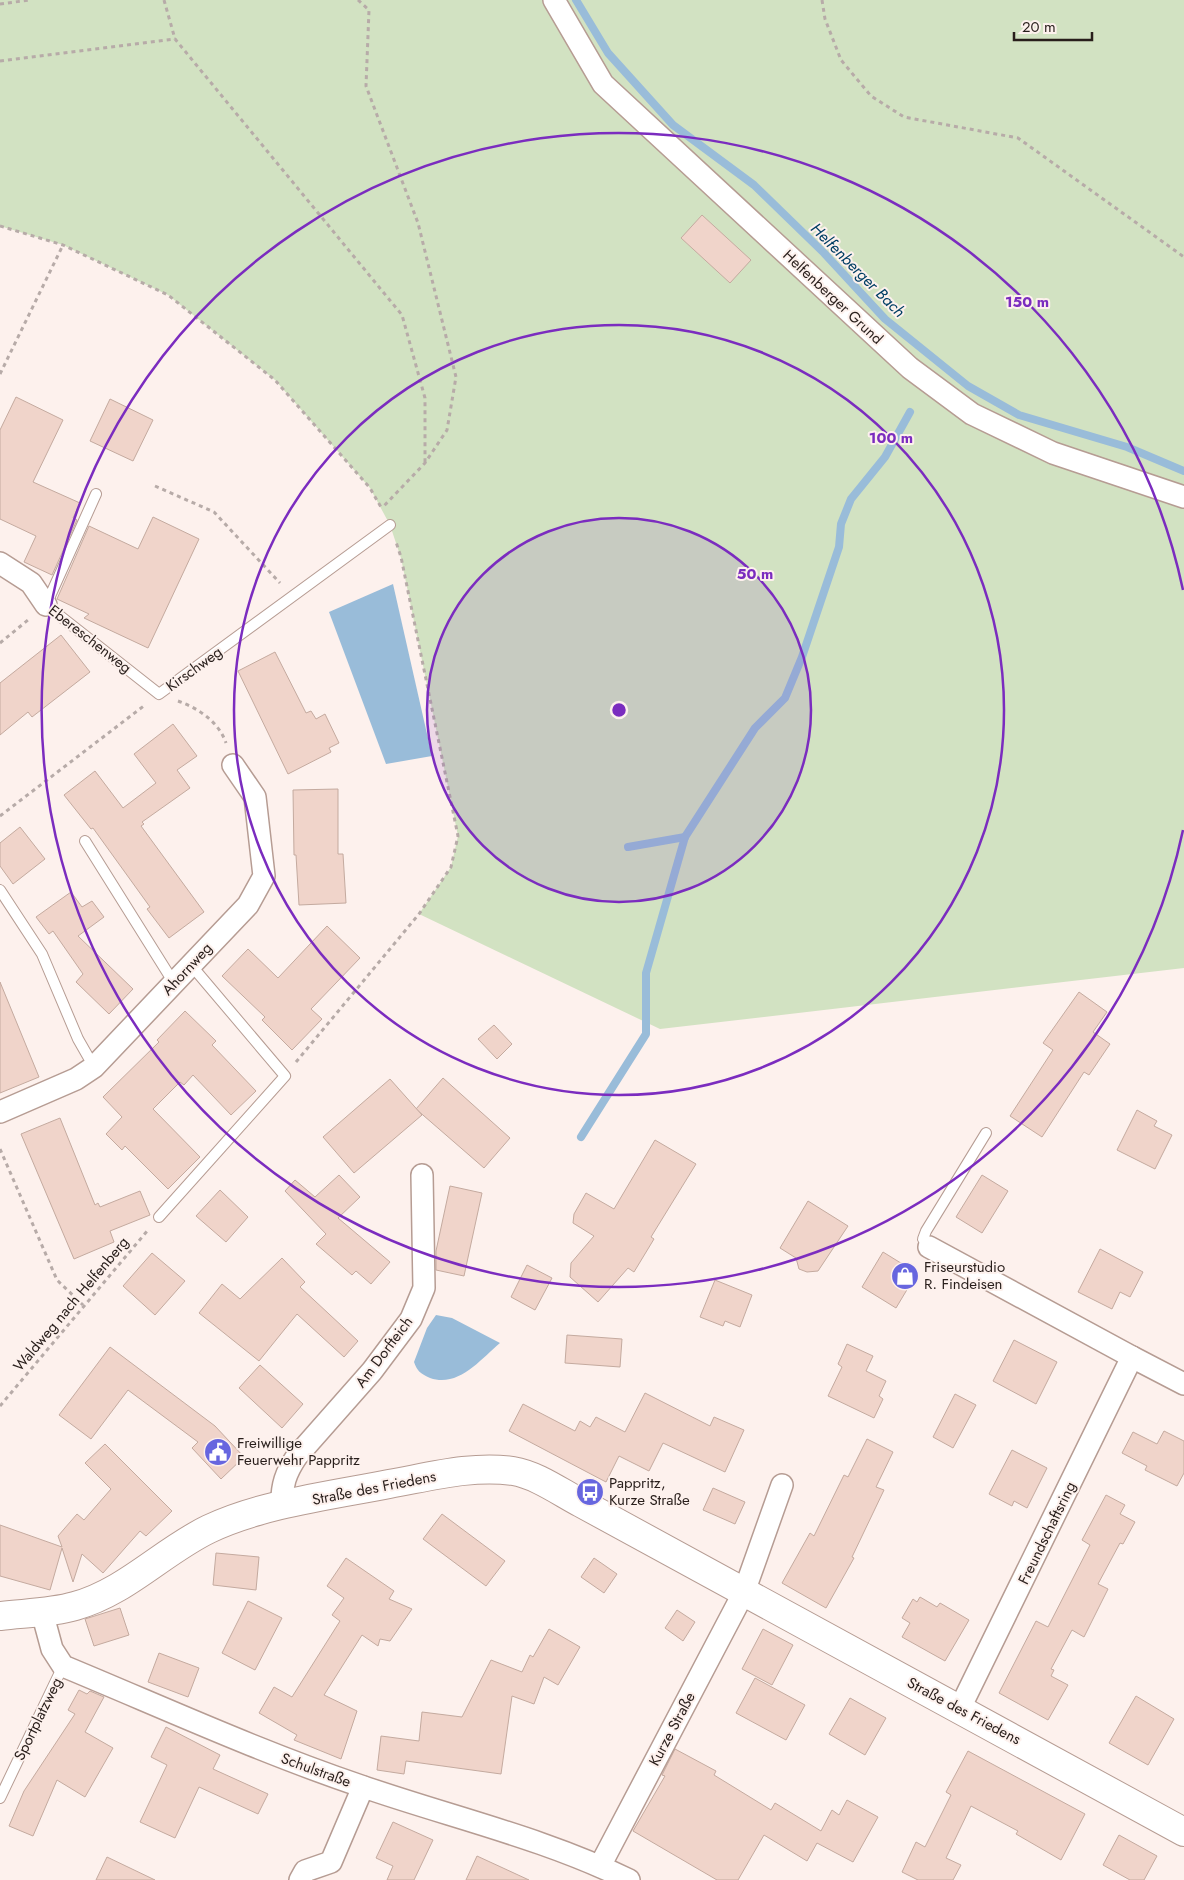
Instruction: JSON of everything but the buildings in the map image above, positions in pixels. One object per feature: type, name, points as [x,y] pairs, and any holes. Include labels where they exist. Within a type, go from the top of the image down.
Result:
[{"type":"street","name":"Helfenberger Grund","points":[[554,0],[603,84],[910,368],[972,414],[1054,453],[1184,497]]},
{"type":"street","name":"Ebereschenweg","points":[[0,563],[31,583],[46,605]]},
{"type":"street","name":"Ahornweg","points":[[0,1112],[76,1079],[94,1067],[248,905],[264,876],[255,797],[233,766]]},
{"type":"street","name":"Am Dorfteich","points":[[282,1506],[281,1491],[288,1470],[297,1456],[372,1371],[411,1319],[424,1288],[422,1175]]},
{"type":"street","points":[[929,1247],[1184,1384]]},
{"type":"street","name":"Freundschaftsring","points":[[960,1708],[1132,1357]]},
{"type":"street","name":"Straße des Friedens","points":[[0,1616],[42,1612],[76,1606],[106,1593],[208,1529],[228,1521],[282,1506],[463,1471],[514,1472],[530,1476],[960,1708],[1184,1832]]},
{"type":"street","points":[[744,1592],[782,1485]]},
{"type":"street","name":"Kurze Straße","points":[[600,1866],[744,1592]]},
{"type":"street","points":[[42,1612],[52,1650],[63,1666]]},
{"type":"street","name":"Schulstraße","points":[[63,1666],[304,1766],[363,1787],[526,1839],[600,1866],[628,1880]]},
{"type":"street","points":[[300,1880],[306,1871],[331,1862],[363,1787]]},
{"type":"lane","points":[[46,605],[96,494]]},
{"type":"lane","name":"Kirschweg","points":[[159,694],[390,525]]},
{"type":"lane","name":"Ebereschenweg","points":[[46,605],[159,694]]},
{"type":"lane","points":[[85,842],[174,983]]},
{"type":"lane","points":[[0,890],[42,954],[78,1039],[94,1067]]},
{"type":"lane","points":[[159,1217],[285,1076],[191,965]]},
{"type":"lane","points":[[929,1247],[923,1239],[926,1231],[986,1133]]},
{"type":"lane","name":"Sportplatzweg","points":[[0,1798],[63,1666]]},
{"type":"path","points":[[0,4],[30,0]]},
{"type":"path","points":[[164,0],[175,39],[402,314],[426,398],[425,463]]},
{"type":"path","points":[[358,0],[369,10],[366,86],[418,223],[456,377],[447,430],[425,463],[381,509]]},
{"type":"path","points":[[822,0],[824,19],[841,60],[871,96],[904,117],[1018,138],[1184,257]]},
{"type":"path","points":[[0,61],[175,39]]},
{"type":"path","points":[[0,226],[63,245],[168,295],[275,380],[370,488],[390,525],[402,558],[458,836],[451,867],[419,914],[285,1076]]},
{"type":"path","points":[[0,374],[63,245]]},
{"type":"path","points":[[155,486],[214,512],[292,597]]},
{"type":"path","points":[[0,643],[46,605]]},
{"type":"path","points":[[159,694],[195,707],[222,733],[233,766]]},
{"type":"path","name":"Kirschweg","points":[[0,816],[159,694]]},
{"type":"path","points":[[0,1149],[57,1280],[83,1305]]},
{"type":"path","name":"Waldweg nach Helfenberg","points":[[0,1406],[83,1305],[159,1217]]},
{"type":"green space","points":[[0,0],[1184,0],[1184,968],[660,1029],[419,914],[451,867],[458,836],[401,558],[390,525],[370,488],[275,380],[168,295],[63,245],[0,226]]},
{"type":"water","points":[[393,584],[432,756],[386,764],[329,612]]},
{"type":"water","points":[[436,1315],[452,1318],[500,1343],[468,1371],[459,1376],[440,1380],[430,1378],[420,1372],[414,1362],[427,1328]]},
{"type":"waterway","name":"Helfenberger Bach","points":[[576,0],[608,53],[673,125],[754,185],[824,253],[885,319],[968,386],[1019,415],[1127,447],[1184,471]]},
{"type":"waterway","points":[[581,1137],[646,1034],[646,973],[685,837],[755,728],[785,698],[802,657],[839,547],[841,524],[851,499],[885,457],[910,412]]},
{"type":"waterway","points":[[628,847],[685,837]]},
{"type":"place","name":"Friseurstudio R. Findeisen","points":[[905,1276]]},
{"type":"place","name":"Freiwillige Feuerwehr Pappritz","points":[[218,1452]]},
{"type":"place","name":"Pappritz, Kurze Straße","points":[[590,1492]]}]
